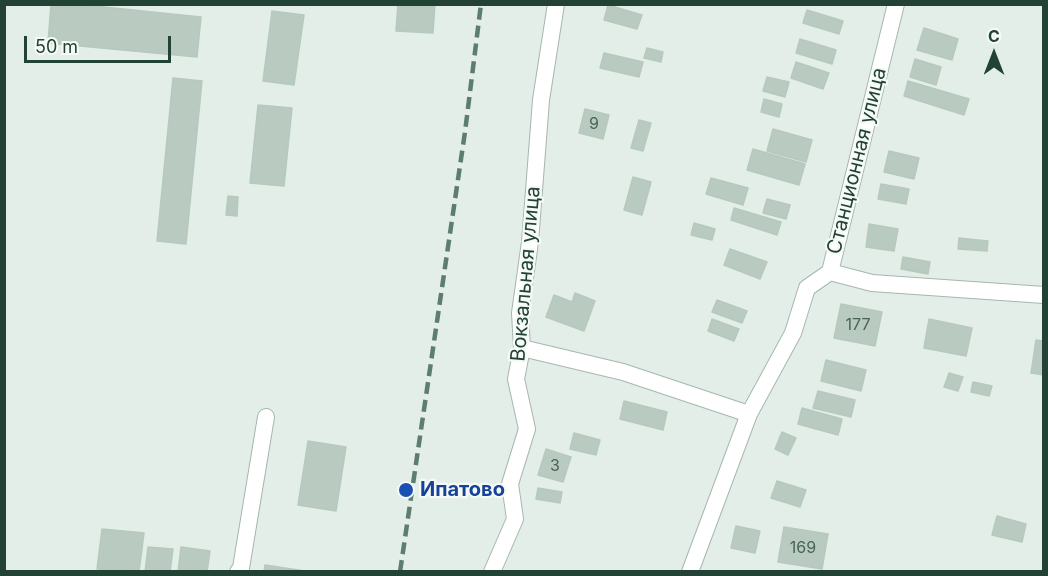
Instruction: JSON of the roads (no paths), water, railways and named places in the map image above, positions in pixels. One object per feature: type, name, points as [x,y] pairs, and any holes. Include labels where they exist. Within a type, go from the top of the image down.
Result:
[{"type":"street","name":"Вокзальная улица","points":[[492,572],[515,519],[510,484],[527,429],[516,379],[522,348],[519,313],[530,242],[542,100],[556,4]]},
{"type":"street","name":"Станционная улица","points":[[690,572],[749,414],[793,333],[807,288],[830,272],[896,4]]},
{"type":"street","points":[[830,272],[872,283],[1044,295]]},
{"type":"street","points":[[522,348],[623,372],[749,414]]},
{"type":"street","points":[[238,572],[241,568],[266,417]]},
{"type":"railway","points":[[400,572],[465,132],[481,4]]},
{"type":"place","name":"Ипатово","points":[[406,490]]}]
